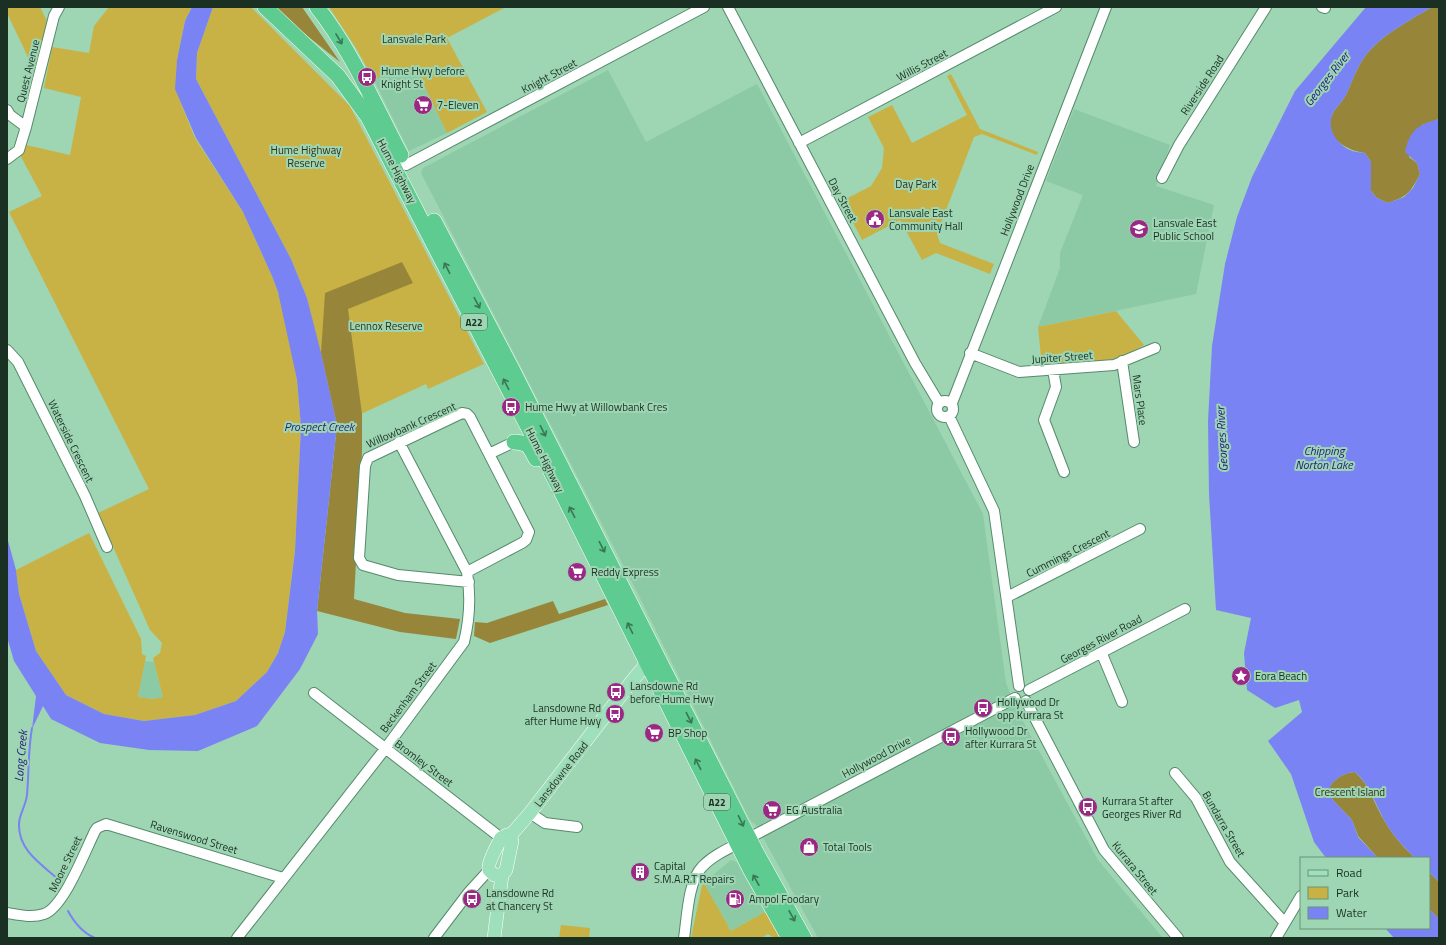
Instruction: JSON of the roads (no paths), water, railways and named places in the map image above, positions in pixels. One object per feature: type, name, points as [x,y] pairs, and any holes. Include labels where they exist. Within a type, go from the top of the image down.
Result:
[{"type":"highway","name":"Hume Highway","points":[[265,7],[328,65],[359,103],[400,176],[561,491],[653,661]]},
{"type":"highway","name":"Hume Highway","points":[[316,7],[334,31],[351,59],[512,369],[789,938]]},
{"type":"highway","points":[[514,442],[522,431],[525,420]]},
{"type":"highway","points":[[514,442],[528,445],[545,476],[561,491]]},
{"type":"highway","name":"Hume Highway","points":[[743,841],[804,938]]},
{"type":"main road","name":"Lansdowne Road","points":[[489,870],[489,860],[506,837],[530,814],[632,681],[653,661]]},
{"type":"main road","points":[[494,938],[502,875],[506,870],[512,841],[506,837]]},
{"type":"main road","points":[[489,870],[494,875],[502,875]]},
{"type":"street","name":"Quest Avenue","points":[[7,159],[19,150],[54,16],[59,7]]},
{"type":"street","name":"Knight Street","points":[[406,165],[704,7]]},
{"type":"street","name":"Day Street","points":[[728,7],[915,363],[939,403]]},
{"type":"street","name":"Willis Street","points":[[799,143],[1056,7]]},
{"type":"street","name":"Hollywood Drive","points":[[952,403],[970,353],[1106,7]]},
{"type":"street","name":"Riverside Road","points":[[1162,178],[1178,145],[1266,7]]},
{"type":"street","points":[[7,110],[10,115],[26,127]]},
{"type":"street","name":"Jupiter Street","points":[[970,353],[1019,372],[1114,365],[1155,348]]},
{"type":"street","name":"Waterside Crescent","points":[[7,350],[18,362],[84,496],[107,547]]},
{"type":"street","name":"Mars Place","points":[[1122,361],[1134,442]]},
{"type":"street","points":[[1053,370],[1056,387],[1044,420],[1064,472]]},
{"type":"street","points":[[947,400],[952,403],[954,410],[949,416],[944,417],[939,414],[937,408],[939,403],[947,400]]},
{"type":"street","name":"Willowbank Crescent","points":[[462,413],[467,414],[529,532],[526,540],[468,577],[398,575],[362,565],[359,558],[364,466],[372,454],[399,442],[462,413]]},
{"type":"street","points":[[949,416],[994,511],[1019,686]]},
{"type":"street","name":"Beckenham Street","points":[[237,938],[384,749],[464,642],[469,625],[470,586],[468,577],[399,442]]},
{"type":"street","points":[[489,454],[514,442]]},
{"type":"street","name":"Cummings Crescent","points":[[1007,597],[1140,529]]},
{"type":"street","name":"Georges River Road","points":[[1029,690],[1102,654],[1185,609]]},
{"type":"street","points":[[1102,654],[1122,702]]},
{"type":"street","points":[[1019,686],[1026,687],[1029,690],[1030,695],[1026,701],[1021,702],[1015,698],[1014,691],[1019,686]]},
{"type":"street","name":"Bromley Street","points":[[314,693],[384,749],[506,837]]},
{"type":"street","name":"Hollywood Drive","points":[[684,938],[692,888],[699,870],[719,855],[1015,698]]},
{"type":"street","name":"Kurrara Street","points":[[1026,701],[1104,850],[1178,938]]},
{"type":"street","name":"Bundarra Street","points":[[1175,773],[1196,798],[1230,862],[1284,923]]},
{"type":"street","points":[[530,814],[545,823],[578,827]]},
{"type":"street","name":"Ravenswood Street","points":[[97,828],[106,824],[112,825],[284,878]]},
{"type":"street","name":"Moore Street","points":[[7,913],[38,916],[53,909],[62,898],[97,828]]},
{"type":"street","points":[[434,938],[469,892],[489,870]]},
{"type":"street","points":[[1280,937],[1284,923],[1300,898]]},
{"type":"water","name":"Prospect Creek","points":[[192,7],[213,7],[197,53],[196,79],[291,259],[307,298],[337,425],[317,611],[318,634],[300,669],[257,726],[198,751],[149,750],[100,743],[51,719],[43,706],[32,729],[36,696],[14,661],[7,637],[7,537],[16,570],[19,594],[36,651],[66,695],[104,714],[144,721],[195,715],[236,701],[267,672],[278,653],[285,632],[295,551],[301,427],[297,380],[278,292],[272,276],[243,212],[196,138],[175,89],[177,60],[185,21]]},
{"type":"water","name":"Chipping Norton Lake","points":[[1366,7],[1432,7],[1393,31],[1367,53],[1357,69],[1345,96],[1333,113],[1331,124],[1334,134],[1340,144],[1352,151],[1365,153],[1371,162],[1371,191],[1377,198],[1388,203],[1404,197],[1413,188],[1420,174],[1417,163],[1405,152],[1412,133],[1420,126],[1439,119],[1439,882],[1430,873],[1430,857],[1414,857],[1403,846],[1387,825],[1369,790],[1355,772],[1347,773],[1341,776],[1330,786],[1332,799],[1352,820],[1358,837],[1377,857],[1325,857],[1314,842],[1291,774],[1268,741],[1302,712],[1299,700],[1275,708],[1247,690],[1244,653],[1251,618],[1216,610],[1209,494],[1208,421],[1212,346],[1225,264],[1237,217],[1252,177],[1295,91]]},
{"type":"water","points":[[1430,910],[1439,919],[1439,938],[1394,938],[1386,929],[1430,929]]},
{"type":"waterway","name":"Long Creek","points":[[32,728],[27,795],[19,821],[20,833],[26,849],[38,862],[58,879]]},
{"type":"waterway","name":"Long Creek","points":[[68,911],[79,927],[95,938]]},
{"type":"place","name":"Hume Hwy before Knight St","points":[[367,77]]},
{"type":"place","name":"7-Eleven","points":[[423,105]]},
{"type":"place","name":"Lansvale East Community Hall","points":[[875,219]]},
{"type":"place","name":"Lansvale East Public School","points":[[1139,229]]},
{"type":"place","name":"Hume Hwy at Willowbank Cres","points":[[511,407]]},
{"type":"place","name":"Reddy Express","points":[[577,572]]},
{"type":"place","name":"Eora Beach","points":[[1241,676]]},
{"type":"place","name":"Lansdowne Rd before Hume Hwy","points":[[616,692]]},
{"type":"place","name":"Hollywood Dr opp Kurrara St","points":[[983,708]]},
{"type":"place","name":"Lansdowne Rd after Hume Hwy","points":[[615,714]]},
{"type":"place","name":"BP Shop","points":[[654,733]]},
{"type":"place","name":"Hollywood Dr after Kurrara St","points":[[951,737]]},
{"type":"place","name":"Kurrara St after Georges River Rd","points":[[1088,807]]},
{"type":"place","name":"EG Australia","points":[[772,810]]},
{"type":"place","name":"Total Tools","points":[[809,847]]},
{"type":"place","name":"Capital S.M.A.R.T Repairs","points":[[640,872]]},
{"type":"place","name":"Lansdowne Rd at Chancery St","points":[[472,899]]},
{"type":"place","name":"Ampol Foodary","points":[[735,899]]},
{"type":"park label","name":"Lansvale Park","points":[[414,39]]},
{"type":"park label","name":"Hume Highway Reserve","points":[[306,156]]},
{"type":"park label","name":"Day Park","points":[[916,184]]},
{"type":"park label","name":"Lennox Reserve","points":[[386,326]]},
{"type":"park label","name":"Crescent Island","points":[[1350,792]]},
{"type":"water label","name":"Georges River","points":[[1327,79]]},
{"type":"water label","name":"Georges River","points":[[1222,439]]}]
